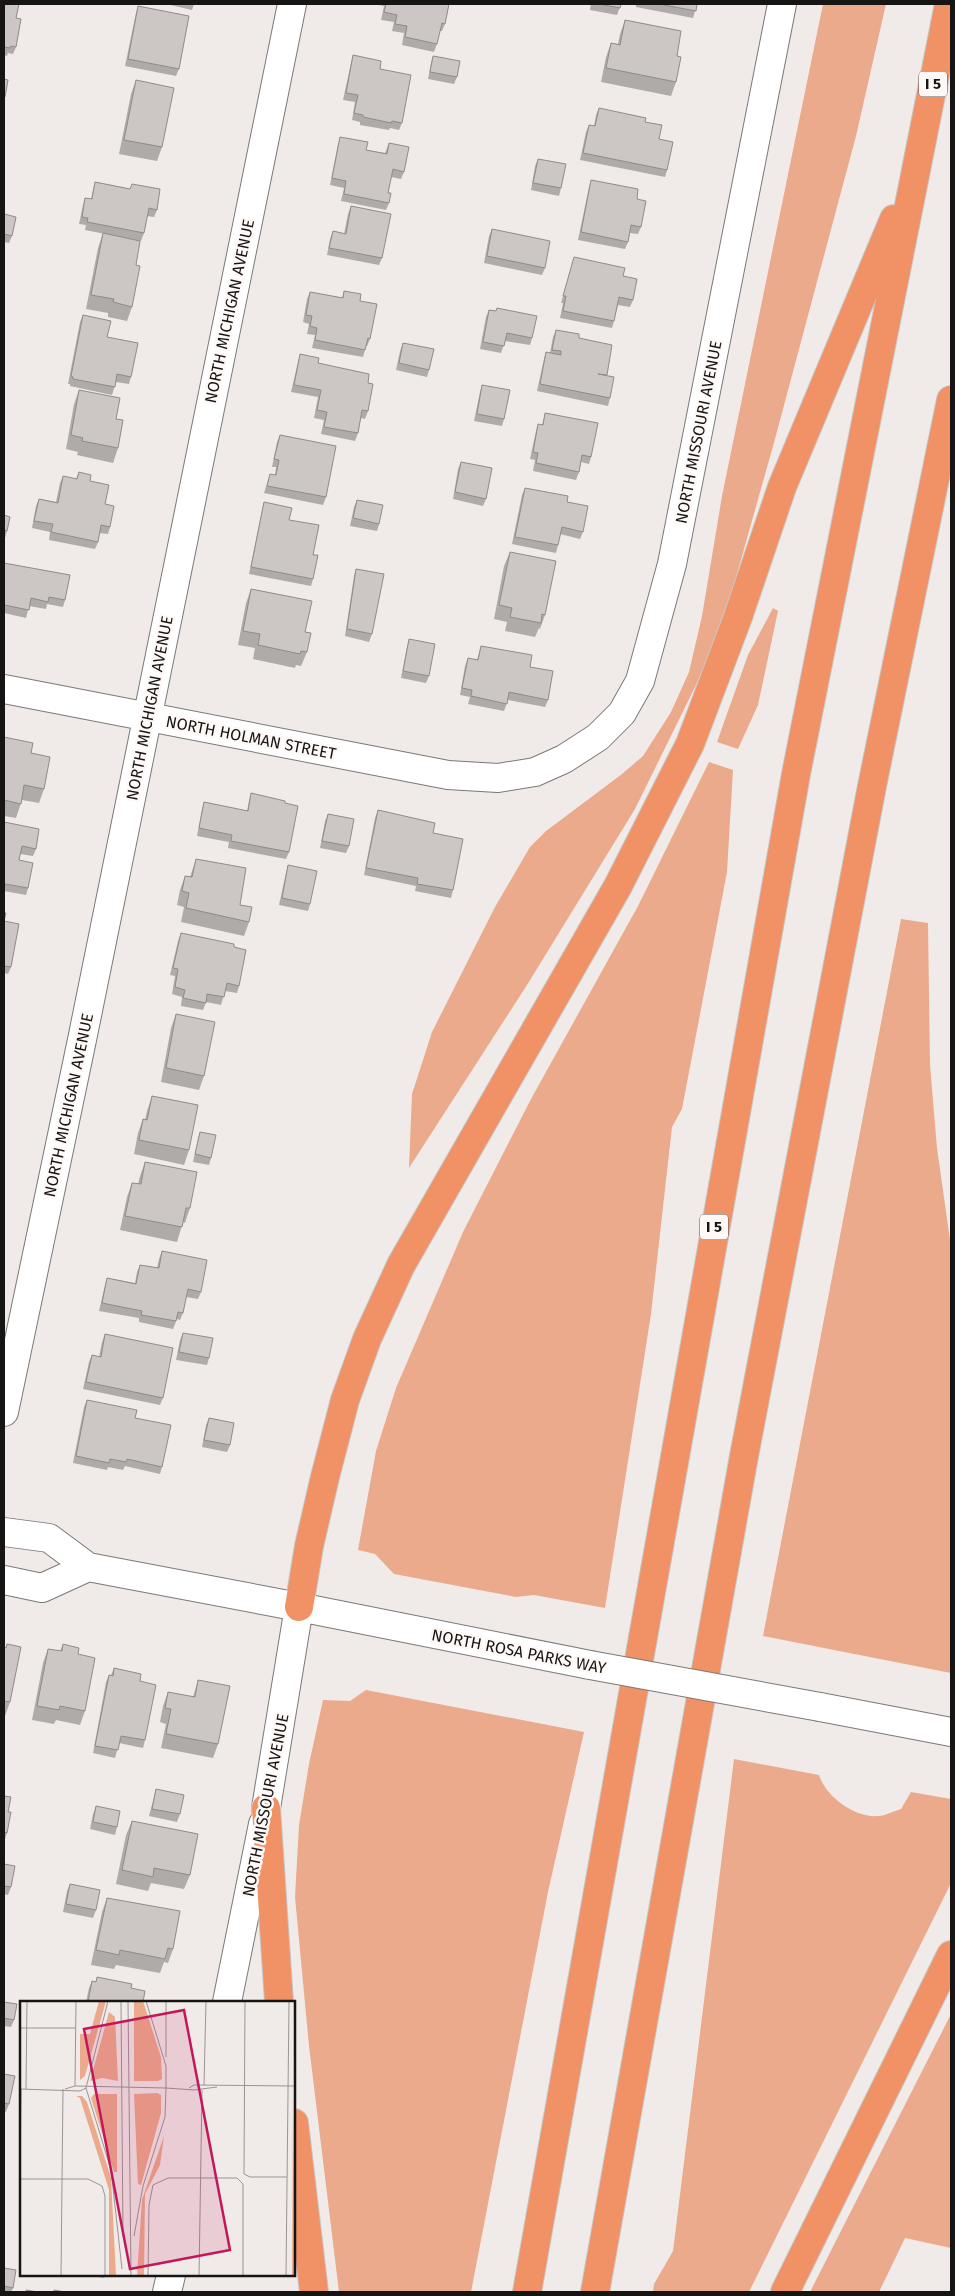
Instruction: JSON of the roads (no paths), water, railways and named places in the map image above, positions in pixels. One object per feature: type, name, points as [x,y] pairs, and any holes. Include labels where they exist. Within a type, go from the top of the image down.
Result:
[{"type":"highway","name":"I 5","points":[[527,2292],[796,774],[949,4]]},
{"type":"highway","points":[[299,1607],[309,1546],[330,1458],[345,1400],[367,1339],[401,1265],[618,886],[690,744],[738,617],[782,487],[916,164]]},
{"type":"highway","points":[[595,2292],[744,1456],[872,786],[951,400]]},
{"type":"highway","points":[[266,1808],[279,2001]]},
{"type":"highway","points":[[785,2292],[951,1955]]},
{"type":"highway","points":[[295,2131],[314,2292]]},
{"type":"street","name":"NORTH MICHIGAN AVENUE","points":[[4,1412],[83,1035],[292,4]]},
{"type":"street","name":"NORTH MISSOURI AVENUE","points":[[498,778],[535,772],[564,759],[598,738],[622,713],[640,681],[672,564],[782,4]]},
{"type":"street","name":"NORTH HOLMAN STREET","points":[[4,690],[448,775],[498,778]]},
{"type":"street","name":"NORTH ROSA PARKS WAY","points":[[4,1532],[48,1538],[88,1567],[524,1652],[951,1732]]},
{"type":"street","points":[[4,1580],[42,1588],[88,1567]]},
{"type":"street","name":"NORTH MISSOURI AVENUE","points":[[227,2001],[266,1808],[299,1607]]},
{"type":"street","points":[[167,2292],[171,2276]]}]
